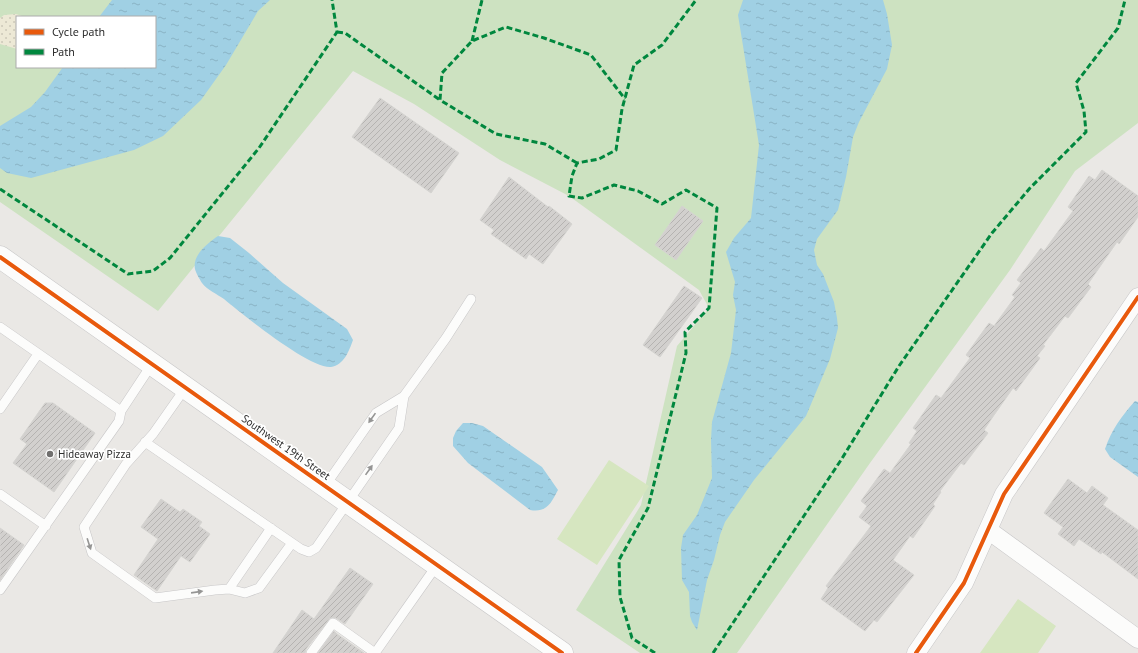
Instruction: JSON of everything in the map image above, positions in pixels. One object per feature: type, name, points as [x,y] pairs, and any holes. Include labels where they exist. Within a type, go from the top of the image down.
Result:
[{"type":"street","name":"Southwest 19th Street","points":[[0,257],[562,653]]},
{"type":"street","points":[[916,653],[964,583],[1004,494],[1138,297]]},
{"type":"street","points":[[988,530],[1138,639]]},
{"type":"lane","points":[[325,486],[376,412],[404,396],[446,338],[471,299]]},
{"type":"lane","points":[[0,328],[121,411]]},
{"type":"lane","points":[[0,409],[38,354]]},
{"type":"lane","points":[[0,590],[119,421],[121,411],[152,364]]},
{"type":"lane","points":[[186,387],[153,434],[126,464],[84,527],[92,553],[155,598],[229,589],[245,593],[259,588],[292,543]]},
{"type":"lane","points":[[145,442],[292,543],[309,552],[316,548],[399,428],[404,396]]},
{"type":"lane","points":[[0,494],[46,526]]},
{"type":"lane","points":[[229,589],[271,528]]},
{"type":"lane","points":[[311,653],[332,623],[375,653],[437,565]]},
{"type":"green space","points":[[0,0],[1138,0],[1138,123],[1075,171],[1010,270],[870,463],[737,653],[640,653],[576,610],[641,505],[677,346],[709,308],[699,290],[569,196],[500,160],[414,104],[353,71],[158,311],[0,202]]},
{"type":"green space","points":[[609,460],[649,486],[597,565],[557,539]]},
{"type":"green space","points":[[1018,599],[1056,626],[1038,653],[980,653]]},
{"type":"sand","points":[[16,14],[22,16],[16,16],[16,49],[0,44],[0,18],[4,15]]},
{"type":"water","points":[[112,0],[270,0],[258,11],[226,65],[201,100],[163,136],[134,150],[31,178],[7,173],[0,168],[0,126],[31,107],[45,92],[62,68],[156,68],[156,16],[100,16]]},
{"type":"water","points":[[743,0],[883,0],[892,45],[887,69],[859,122],[853,137],[838,210],[817,239],[814,250],[817,265],[823,274],[834,302],[837,318],[838,328],[830,359],[806,416],[754,480],[725,522],[707,580],[697,630],[690,616],[689,592],[682,580],[681,548],[683,535],[697,515],[712,478],[712,422],[731,353],[736,310],[733,295],[735,282],[726,252],[734,238],[751,218],[759,145],[738,15]]},
{"type":"water","points":[[218,236],[230,238],[283,283],[347,329],[353,340],[348,353],[343,360],[336,366],[331,367],[321,365],[308,359],[276,339],[224,299],[209,290],[199,278],[195,269],[195,264],[198,254]]},
{"type":"water","points":[[1135,401],[1138,402],[1138,477],[1110,457],[1105,449],[1117,424]]},
{"type":"water","points":[[463,423],[472,423],[483,426],[542,467],[558,490],[551,503],[541,510],[530,510],[468,463],[453,446],[453,438],[456,431]]},
{"type":"building","points":[[380,98],[459,153],[431,193],[352,137]]},
{"type":"building","points":[[1102,170],[1138,196],[1138,217],[1119,244],[1117,242],[1088,284],[1091,287],[1068,318],[1065,316],[1043,345],[1045,346],[1037,356],[1040,358],[1016,391],[1013,388],[992,418],[984,430],[988,433],[964,465],[961,463],[940,491],[941,492],[933,504],[935,506],[913,538],[910,536],[893,560],[914,575],[877,622],[874,620],[865,631],[821,599],[828,588],[826,586],[871,526],[859,517],[867,506],[861,501],[884,469],[890,473],[911,444],[909,443],[917,431],[913,428],[936,395],[941,398],[970,358],[966,355],[989,323],[994,326],[1015,297],[1012,295],[1021,283],[1017,280],[1041,248],[1044,251],[1073,211],[1068,207],[1089,176],[1095,180]]},
{"type":"building","points":[[509,177],[572,224],[543,264],[529,254],[526,259],[491,234],[494,230],[480,220]]},
{"type":"building","points":[[682,206],[703,221],[676,260],[655,245]]},
{"type":"building","points":[[684,286],[702,298],[660,357],[643,345]]},
{"type":"building","name":"Hideaway Pizza","points":[[45,403],[53,403],[95,433],[54,492],[13,463],[27,444],[20,439]]},
{"type":"building","points":[[1068,479],[1087,493],[1092,486],[1108,498],[1103,505],[1138,530],[1138,579],[1102,552],[1101,554],[1079,539],[1074,546],[1058,534],[1063,527],[1044,513]]},
{"type":"building","points":[[161,499],[180,512],[183,509],[202,522],[199,526],[210,534],[190,562],[181,556],[157,591],[134,575],[158,539],[141,527]]},
{"type":"building","points":[[0,528],[24,545],[0,580]]},
{"type":"building","points":[[350,568],[373,584],[345,624],[336,618],[330,618],[306,649],[305,653],[273,653],[302,610],[314,619]]},
{"type":"building","points":[[334,631],[337,634],[364,653],[318,653]]},
{"type":"marked path","points":[[0,189],[128,274],[153,271],[170,258],[259,148],[337,32],[332,0]]},
{"type":"marked path","points":[[472,41],[482,0]]},
{"type":"marked path","points":[[655,653],[632,638],[620,597],[619,560],[648,508],[686,353],[685,332],[709,308],[717,208],[686,190],[662,204],[638,191],[614,185],[582,198],[569,196],[572,176],[577,163],[599,159],[616,150],[622,109],[634,65],[662,45],[696,0]]},
{"type":"marked path","points":[[713,653],[841,460],[899,366],[992,233],[1030,188],[1086,132],[1084,111],[1076,83],[1118,28],[1125,0]]},
{"type":"marked path","points":[[577,163],[545,144],[496,134],[440,100],[442,73],[472,41],[506,27],[544,38],[591,55],[625,99]]},
{"type":"marked path","points":[[337,32],[345,33],[440,100]]},
{"type":"cycle path","points":[[0,257],[562,653]]},
{"type":"cycle path","points":[[916,653],[964,583],[1004,494],[1138,297]]},
{"type":"place","name":"Hideaway Pizza","points":[[50,454]]}]
